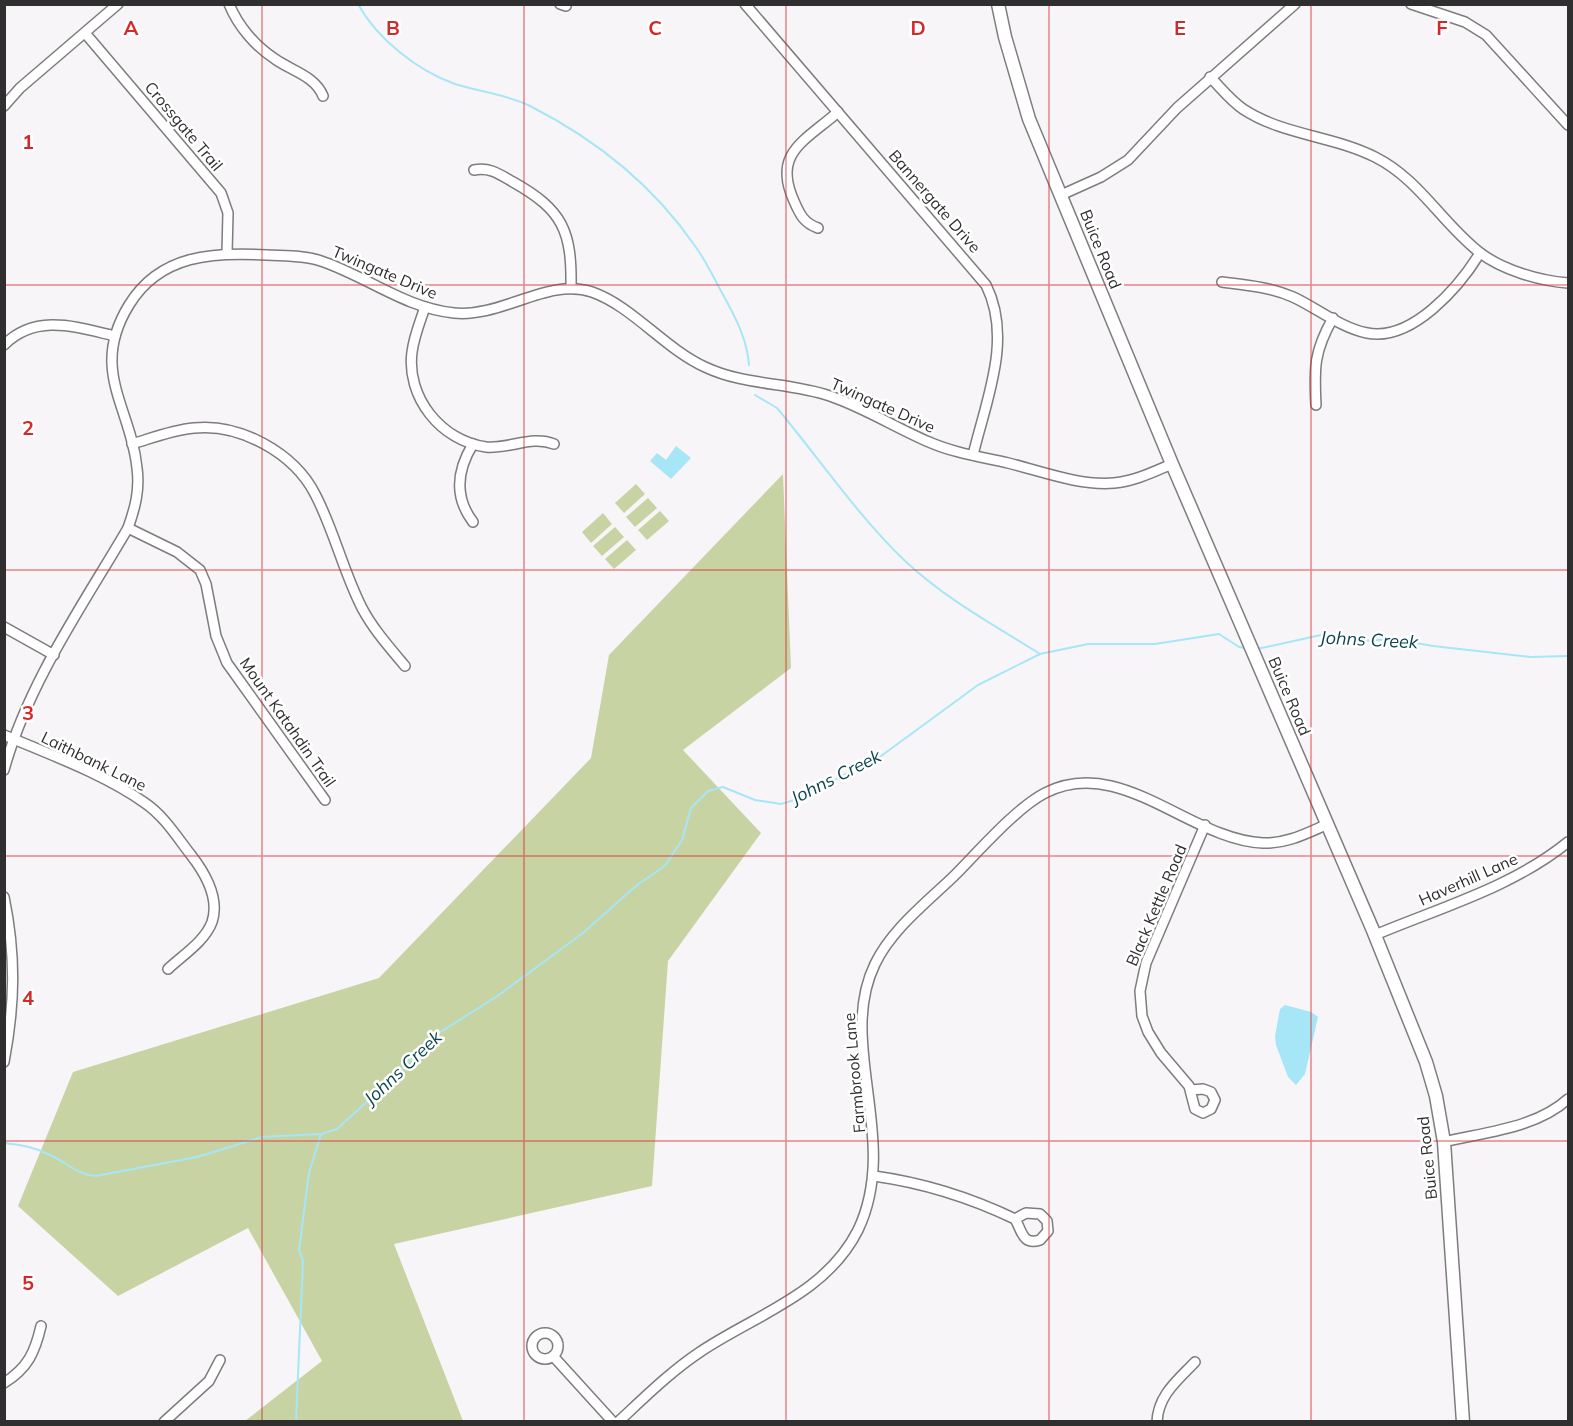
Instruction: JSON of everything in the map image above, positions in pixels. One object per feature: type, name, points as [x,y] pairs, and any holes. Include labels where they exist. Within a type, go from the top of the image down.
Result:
[{"type":"street","points":[[4,106],[20,88],[118,4]]},
{"type":"street","points":[[229,4],[242,27],[256,44],[278,62],[314,81],[323,96]]},
{"type":"street","name":"Bannergate Drive","points":[[745,4],[978,273],[993,300],[999,324],[999,346],[973,455]]},
{"type":"street","name":"Buice Road","points":[[998,4],[1016,81],[1029,119],[1172,464],[1375,935],[1426,1062],[1436,1096],[1444,1142],[1463,1422]]},
{"type":"street","points":[[1061,195],[1101,177],[1128,160],[1176,108],[1295,4]]},
{"type":"street","points":[[1411,4],[1465,22],[1486,35],[1569,126]]},
{"type":"street","name":"Crossgate Trail","points":[[85,33],[221,193],[228,213],[227,253]]},
{"type":"street","points":[[1210,77],[1233,102],[1255,116],[1359,150],[1393,167],[1414,184],[1480,253],[1492,261],[1531,275],[1569,283]]},
{"type":"street","points":[[818,228],[808,224],[800,215],[787,185],[786,168],[795,151],[838,112]]},
{"type":"street","points":[[474,170],[493,170],[537,195],[554,210],[563,225],[569,243],[571,288]]},
{"type":"street","name":"Twingate Drive","points":[[4,770],[9,737],[128,528],[138,487],[137,466],[113,382],[112,358],[115,336],[130,302],[156,276],[190,258],[227,253],[317,260],[425,307],[452,313],[481,312],[571,288],[595,293],[613,302],[668,345],[706,368],[743,381],[805,389],[829,396],[931,443],[1100,484],[1132,480],[1172,464]]},
{"type":"street","points":[[1222,282],[1276,291],[1369,334],[1385,334],[1401,330],[1453,290],[1480,253]]},
{"type":"street","points":[[425,307],[411,353],[412,372],[416,391],[425,409],[439,425],[456,437],[473,444],[500,447],[540,440],[554,444]]},
{"type":"street","points":[[1316,405],[1316,356],[1321,339],[1334,318]]},
{"type":"street","points":[[4,345],[24,330],[39,325],[69,325],[115,336]]},
{"type":"street","points":[[132,444],[179,429],[213,428],[246,436],[288,460],[304,476],[315,494],[363,609],[405,666]]},
{"type":"street","points":[[473,444],[463,464],[459,487],[462,504],[473,522]]},
{"type":"street","name":"Mount Katahdin Trail","points":[[128,528],[177,552],[200,570],[206,584],[216,636],[227,663],[325,800]]},
{"type":"street","points":[[4,627],[54,655]]},
{"type":"street","name":"Laithbank Lane","points":[[9,737],[109,783],[145,803],[172,830],[201,868],[212,895],[214,907],[212,922],[202,938],[168,969]]},
{"type":"street","name":"Farmbrook Lane","points":[[618,1422],[697,1354],[738,1328],[795,1298],[825,1275],[844,1253],[857,1231],[868,1204],[874,1176],[875,1144],[863,1031],[863,1006],[875,965],[899,929],[1028,805],[1059,786],[1084,782],[1110,785],[1240,839],[1267,843],[1292,839],[1328,824]]},
{"type":"street","name":"Black Kettle Road","points":[[1191,1090],[1151,1039],[1142,1016],[1140,991],[1146,963],[1205,825]]},
{"type":"street","name":"Haverhill Lane","points":[[1375,935],[1509,879],[1539,863],[1569,842]]},
{"type":"street","points":[[4,897],[11,931],[9,966],[15,992],[4,1062]]},
{"type":"street","points":[[1444,1142],[1532,1121],[1557,1109],[1569,1099]]},
{"type":"street","points":[[874,1176],[946,1190],[1015,1219]]},
{"type":"street","points":[[4,1383],[24,1369],[34,1354],[41,1326]]},
{"type":"street","points":[[553,1356],[613,1422]]},
{"type":"street","points":[[164,1422],[209,1381],[220,1360]]},
{"type":"street","points":[[1157,1422],[1159,1403],[1195,1362]]},
{"type":"green space","points":[[783,474],[791,668],[683,750],[761,833],[668,961],[652,1186],[394,1244],[463,1421],[245,1421],[322,1361],[248,1228],[118,1296],[18,1206],[73,1072],[379,978],[591,758],[609,655]]},
{"type":"green space","points":[[636,484],[645,494],[624,513],[615,503]]},
{"type":"green space","points":[[648,498],[657,508],[635,527],[626,517]]},
{"type":"green space","points":[[660,511],[669,521],[647,540],[638,530]]},
{"type":"green space","points":[[603,513],[612,524],[591,543],[582,532]]},
{"type":"green space","points":[[615,527],[624,537],[602,556],[593,546]]},
{"type":"green space","points":[[627,540],[636,550],[614,569],[605,559]]},
{"type":"water","points":[[676,446],[691,458],[671,479],[650,461],[657,453],[666,460]]},
{"type":"water","points":[[1285,1005],[1311,1012],[1318,1017],[1305,1074],[1296,1085],[1288,1077],[1276,1045],[1275,1036],[1280,1009]]},
{"type":"waterway","points":[[358,4],[387,41],[427,71],[455,84],[530,106],[600,149],[641,184],[679,224],[702,256],[739,325],[749,365]]},
{"type":"waterway","points":[[755,395],[777,408],[854,505],[887,543],[919,574],[952,599],[1040,654]]},
{"type":"waterway","name":"Johns Creek","points":[[4,1143],[39,1150],[77,1171],[96,1176],[197,1157],[262,1137],[321,1134],[337,1129],[394,1077],[434,1036],[496,997],[583,933],[637,885],[665,866],[682,840],[691,808],[708,791],[723,787],[755,800],[781,804],[791,801],[877,759],[978,685],[1040,654],[1088,644],[1155,644],[1219,634],[1239,647],[1245,648]]},
{"type":"waterway","name":"Johns Creek","points":[[1257,649],[1321,635],[1360,641],[1393,639],[1531,657],[1568,656]]},
{"type":"waterway","points":[[296,1422],[303,1261],[299,1250],[309,1173],[321,1134]]}]
